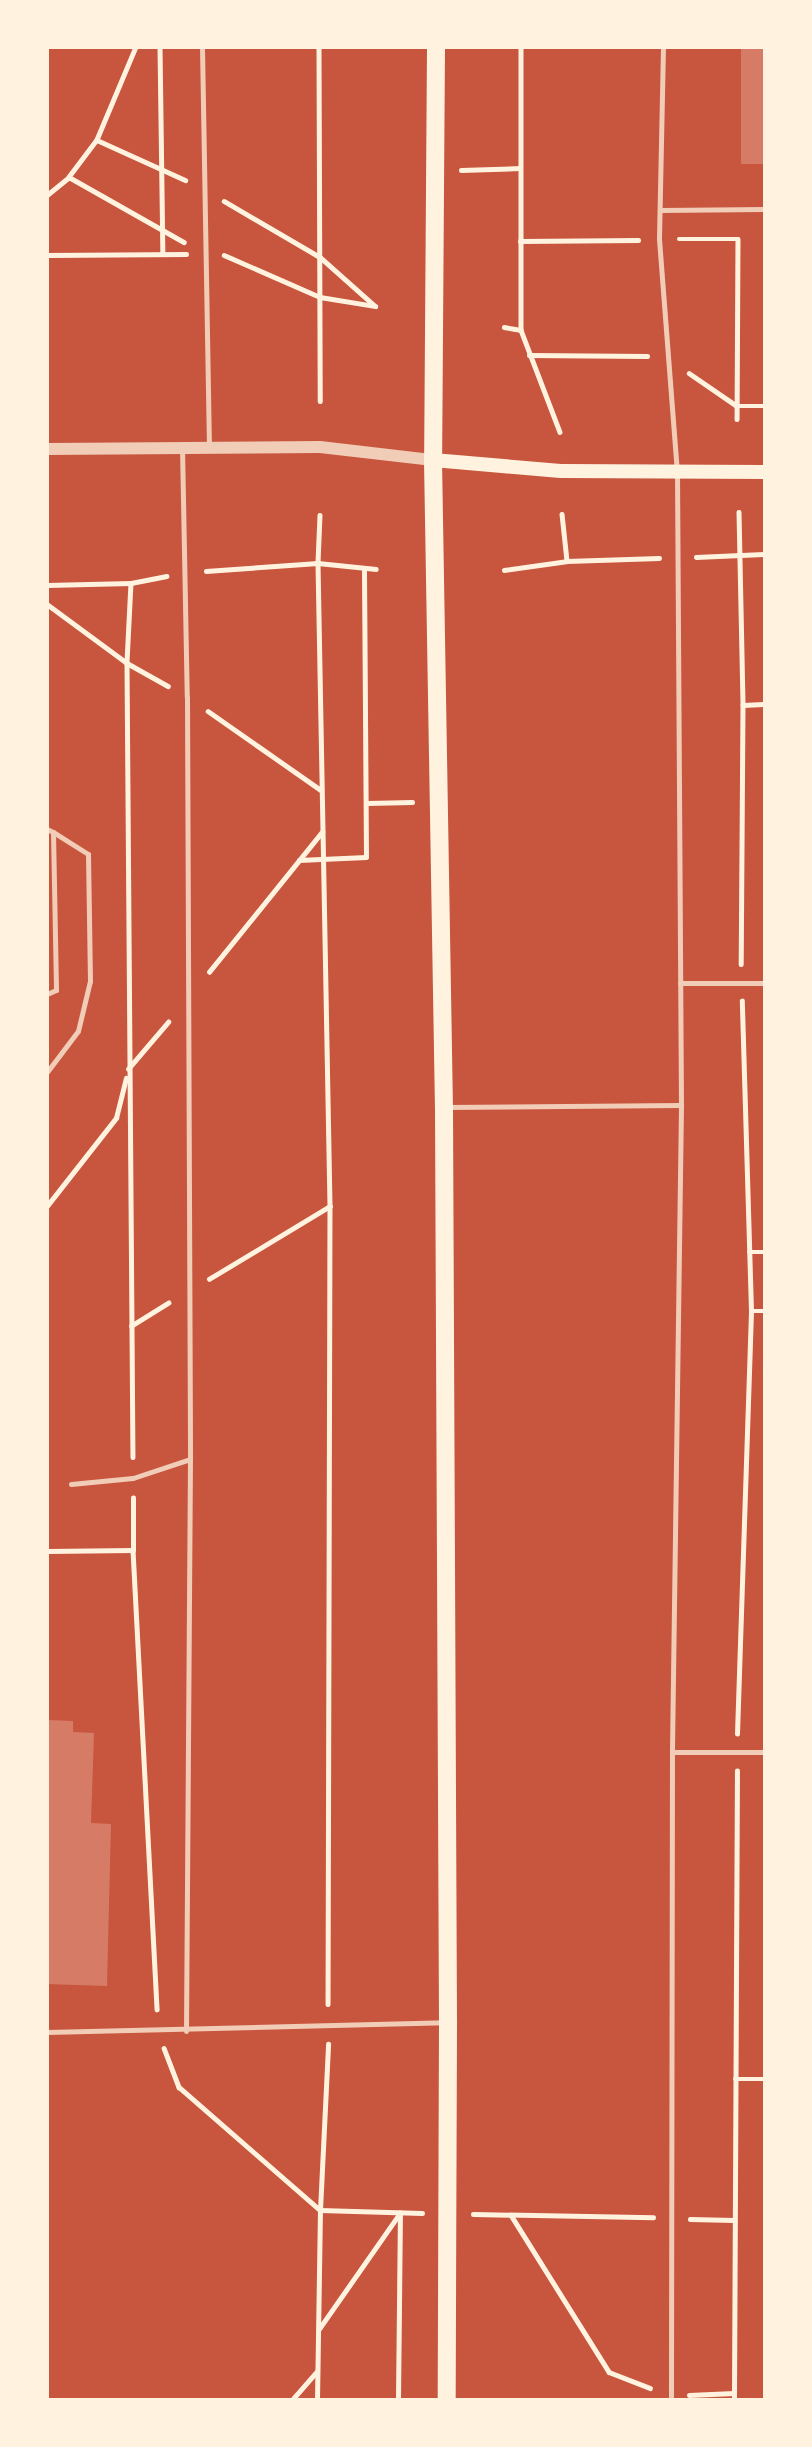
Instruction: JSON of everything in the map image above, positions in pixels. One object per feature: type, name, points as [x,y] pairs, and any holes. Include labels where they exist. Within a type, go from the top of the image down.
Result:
[{"type":"main road","points":[[436,47],[433,460],[443,1108],[448,2022],[447,2400]]},
{"type":"main road","points":[[433,460],[561,471],[765,472]]},
{"type":"street","points":[[47,449],[320,447],[433,460]]},
{"type":"lane","points":[[202,47],[209,448]]},
{"type":"lane","points":[[663,47],[659,239],[677,471],[675,557],[681,1105],[673,1752],[671,2398]]},
{"type":"lane","points":[[661,209],[765,209]]},
{"type":"lane","points":[[182,447],[187,710],[190,1291],[186,2031]]},
{"type":"lane","points":[[47,994],[56,990],[50,831]]},
{"type":"lane","points":[[47,1072],[78,1031],[90,981],[88,853],[50,831]]},
{"type":"lane","points":[[680,983],[765,983]]},
{"type":"lane","points":[[443,1108],[681,1105]]},
{"type":"lane","points":[[71,1483],[133,1478],[190,1459]]},
{"type":"lane","points":[[673,1752],[765,1752]]},
{"type":"lane","points":[[47,2032],[186,2031],[448,2022]]},
{"type":"path","points":[[160,47],[163,254]]},
{"type":"path","points":[[319,47],[320,401]]},
{"type":"path","points":[[521,47],[522,330],[560,432]]},
{"type":"path","points":[[97,140],[186,181]]},
{"type":"path","points":[[437,171],[520,168]]},
{"type":"path","points":[[47,195],[69,177]]},
{"type":"path","points":[[223,200],[320,257],[375,306]]},
{"type":"path","points":[[520,241],[738,239],[737,419]]},
{"type":"path","points":[[47,255],[205,254]]},
{"type":"path","points":[[503,327],[522,330]]},
{"type":"path","points":[[510,2215],[609,2372],[671,2398],[734,2397],[737,1751],[751,1311],[741,982],[743,705],[739,512]]},
{"type":"path","points":[[562,514],[567,561]]},
{"type":"path","points":[[317,2400],[320,2210],[328,2027],[330,1206],[318,563],[320,515]]},
{"type":"path","points":[[504,570],[567,561],[765,554]]},
{"type":"path","points":[[47,585],[131,583],[183,573],[318,563],[376,569]]},
{"type":"path","points":[[299,860],[366,857],[363,569]]},
{"type":"path","points":[[47,1551],[133,1550],[127,663],[131,583]]},
{"type":"path","points":[[743,705],[765,704]]},
{"type":"path","points":[[367,803],[439,801]]},
{"type":"path","points":[[130,1326],[330,1206]]},
{"type":"path","points":[[749,1252],[765,1252]]},
{"type":"path","points":[[751,1311],[765,1311]]},
{"type":"path","points":[[735,2079],[765,2079]]},
{"type":"path","points":[[320,2210],[734,2220]]},
{"type":"path","points":[[318,2330],[400,2213]]},
{"type":"path","points":[[398,2400],[400,2213]]},
{"type":"path","points":[[292,2400],[318,2370]]},
{"type":"building","points":[[741,47],[765,47],[765,164],[741,164]]},
{"type":"building","points":[[47,1720],[73,1721],[73,1732],[94,1733],[91,1823],[111,1824],[107,1986],[47,1984]]}]
